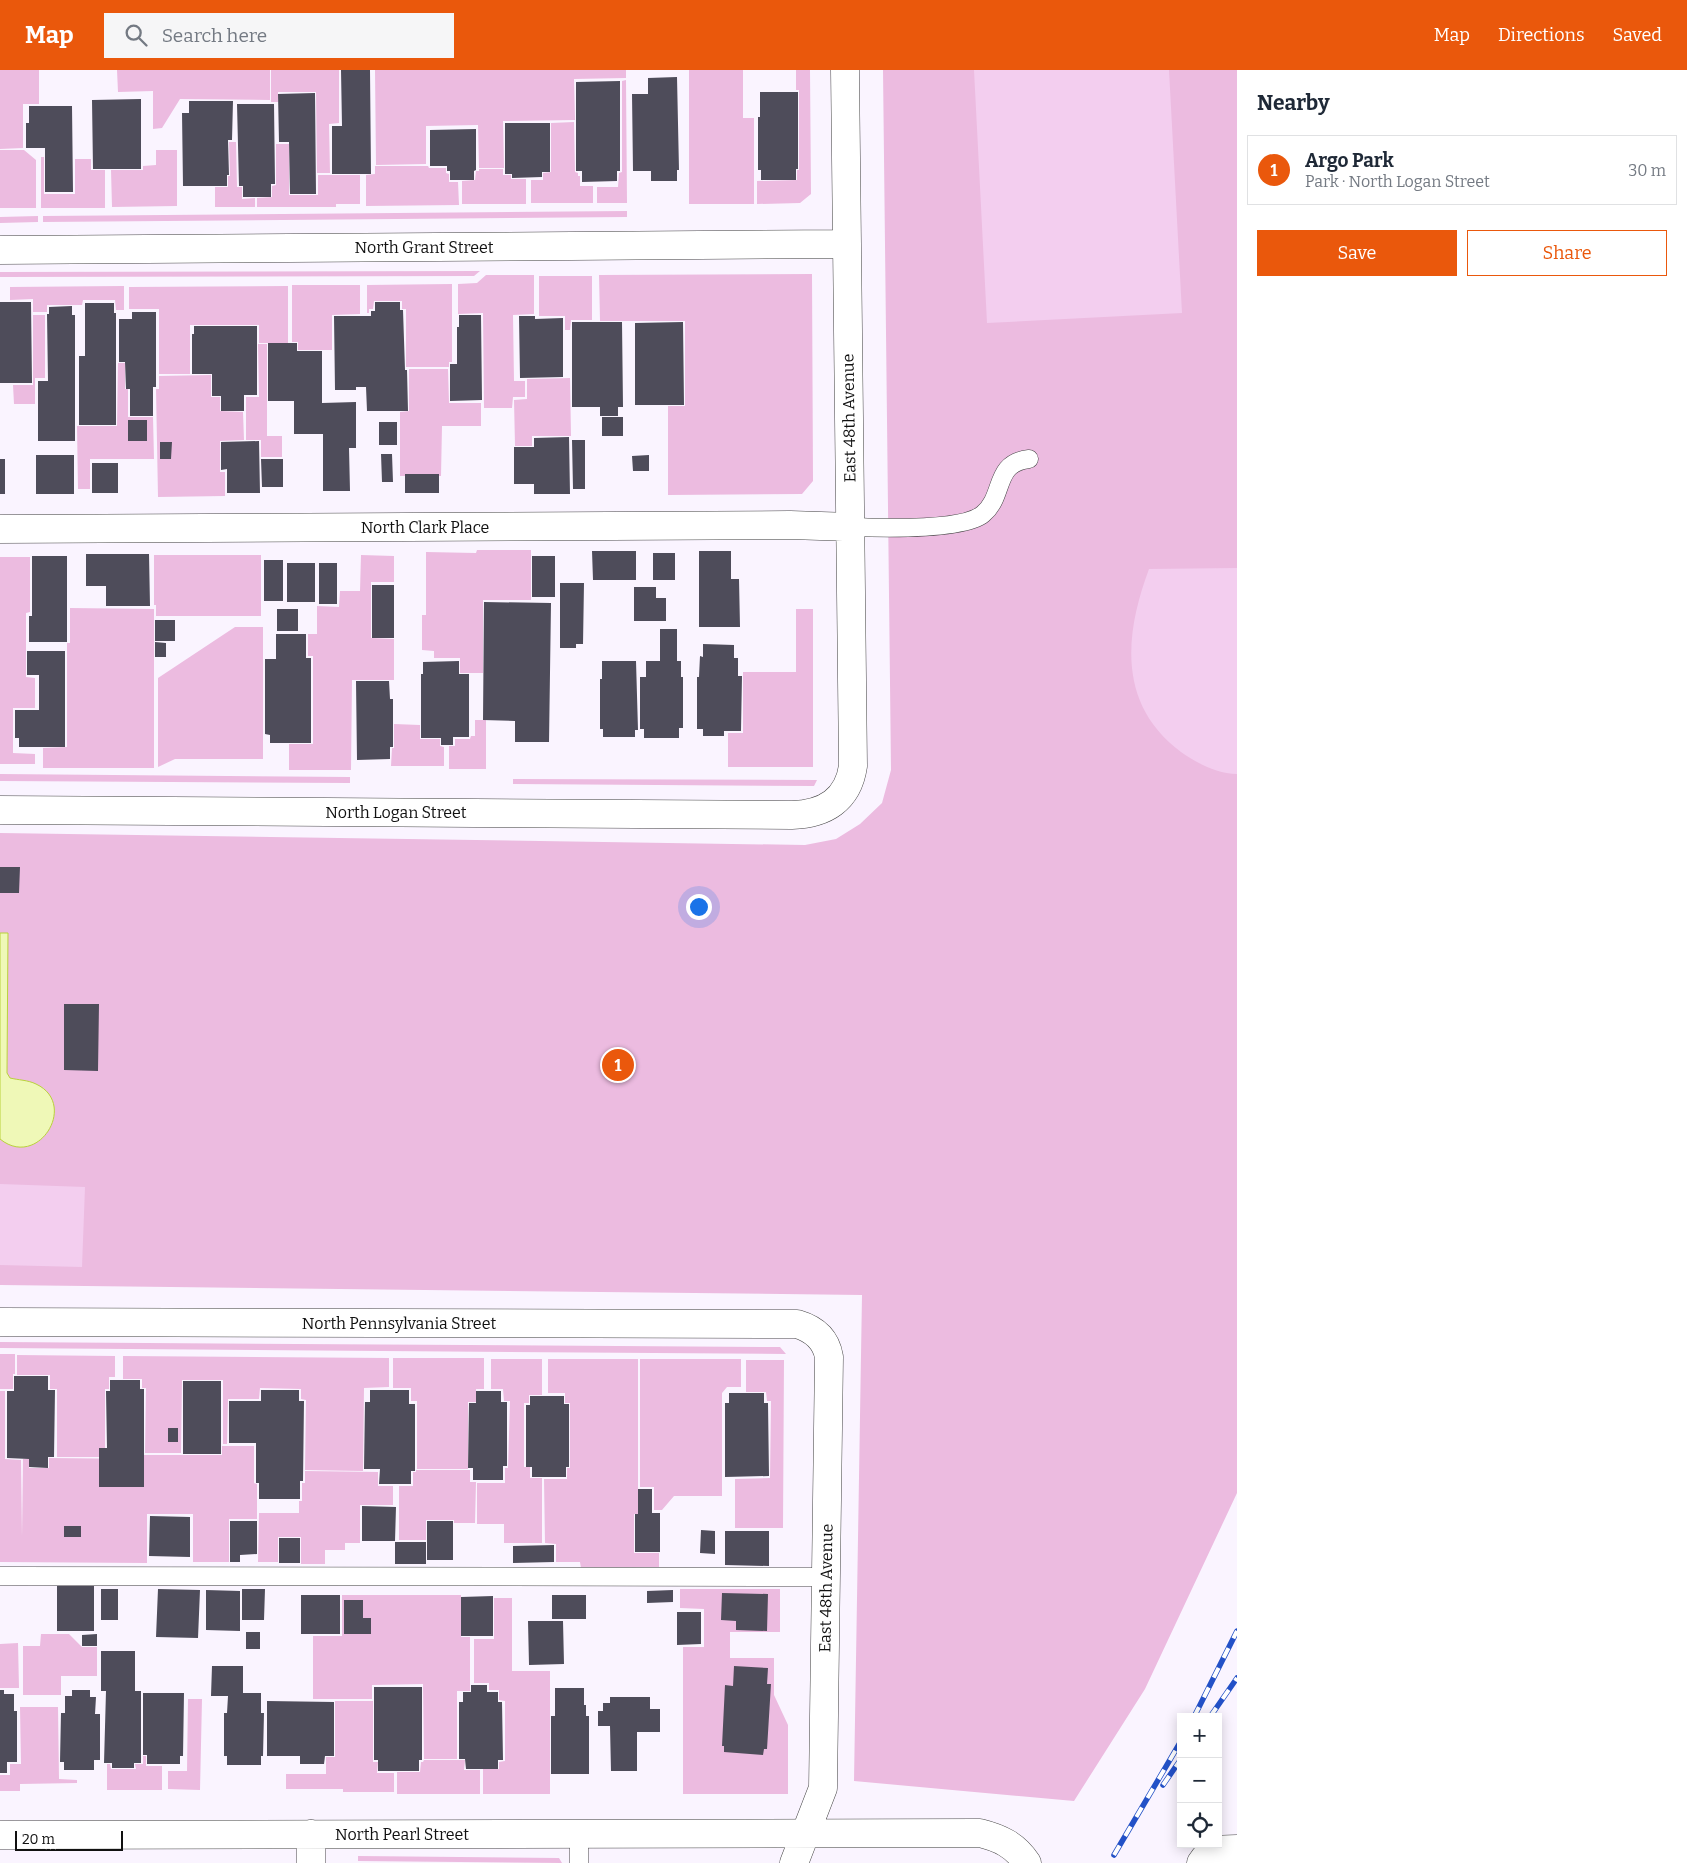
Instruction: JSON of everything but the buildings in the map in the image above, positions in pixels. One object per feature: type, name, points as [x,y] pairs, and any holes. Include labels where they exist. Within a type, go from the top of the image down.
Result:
[{"type":"street","name":"East 48th Avenue","points":[[845,70],[853,766]]},
{"type":"street","name":"North Grant Street","points":[[0,250],[847,244]]},
{"type":"street","name":"North Clark Place","points":[[0,529],[790,525],[851,527]]},
{"type":"street","name":"North Logan Street","points":[[0,810],[792,815],[810,814],[826,808],[834,802],[847,785],[853,766]]},
{"type":"street","name":"North Pennsylvania Street","points":[[0,1322],[797,1324]]},
{"type":"street","name":"East 48th Avenue","points":[[794,1863],[823,1788],[829,1358],[824,1344],[817,1334],[809,1328],[797,1324]]},
{"type":"street","name":"North Pearl Street","points":[[0,1835],[805,1835],[980,1833],[998,1838],[1014,1847],[1027,1863]]},
{"type":"street","points":[[311,1834],[311,1863]]},
{"type":"street","points":[[1204,1859],[1223,1849],[1237,1849]]},
{"type":"lane","points":[[851,527],[882,528],[960,524],[983,515],[993,503],[1005,470],[1020,460],[1028,459]]},
{"type":"lane","points":[[0,1576],[826,1577]]},
{"type":"lane","points":[[579,1834],[579,1863]]},
{"type":"shaded area","points":[[0,70],[39,70],[39,104],[23,104],[23,148],[0,149]]},
{"type":"shaded area","points":[[117,70],[270,70],[270,100],[180,99],[162,128],[153,129],[153,91],[118,92]]},
{"type":"shaded area","points":[[271,70],[339,70],[339,123],[329,124],[330,173],[317,173],[316,92],[278,92],[278,102],[271,102]]},
{"type":"shaded area","points":[[375,70],[626,70],[626,78],[574,79],[575,120],[503,121],[504,168],[479,168],[478,125],[426,126],[426,164],[376,165]]},
{"type":"shaded area","points":[[689,70],[743,70],[743,118],[754,118],[754,204],[689,204]]},
{"type":"shaded area","points":[[796,70],[810,70],[811,194],[800,203],[757,204],[757,181],[797,180],[797,170],[799,170],[799,90],[796,90]]},
{"type":"shaded area","points":[[883,70],[1237,70],[1237,1493],[1145,1689],[1074,1801],[854,1781],[862,1295],[0,1285],[0,833],[805,845],[836,839],[860,824],[882,803],[891,770]]},
{"type":"shaded area","points":[[974,70],[1169,70],[1182,313],[987,323]]},
{"type":"shaded area","points":[[626,80],[627,203],[597,203],[597,187],[618,187],[619,173],[622,172],[622,81]]},
{"type":"shaded area","points":[[574,122],[575,172],[580,176],[580,186],[593,186],[593,203],[531,203],[531,180],[543,180],[543,173],[551,172],[551,123]]},
{"type":"shaded area","points":[[229,142],[236,142],[237,187],[242,187],[242,199],[255,198],[255,207],[215,207],[215,187],[228,187],[228,176],[230,176]]},
{"type":"shaded area","points":[[276,144],[289,144],[289,195],[318,195],[318,175],[360,175],[360,204],[336,204],[336,207],[257,207],[257,198],[272,197],[272,186],[276,185]]},
{"type":"shaded area","points":[[0,150],[24,150],[36,160],[36,208],[0,208]]},
{"type":"shaded area","points":[[156,150],[177,150],[177,206],[112,207],[111,170],[143,170],[143,166],[156,165]]},
{"type":"shaded area","points":[[41,157],[44,157],[44,194],[75,194],[75,159],[91,159],[91,170],[105,170],[105,208],[41,208]]},
{"type":"shaded area","points":[[375,166],[446,168],[446,173],[449,174],[449,182],[458,182],[459,205],[366,206],[366,175],[375,174]]},
{"type":"shaded area","points":[[479,169],[503,169],[503,175],[511,175],[511,179],[526,179],[526,204],[462,204],[462,181],[475,180],[476,171],[479,171]]},
{"type":"shaded area","points":[[627,211],[627,217],[43,222],[43,216]]},
{"type":"shaded area","points":[[38,216],[38,222],[0,223],[0,217]]},
{"type":"shaded area","points":[[480,271],[474,276],[0,277],[0,272]]},
{"type":"shaded area","points":[[812,274],[813,481],[802,494],[668,495],[668,406],[685,406],[685,321],[600,321],[599,275]]},
{"type":"shaded area","points":[[486,275],[534,275],[534,314],[513,315],[514,381],[525,381],[525,397],[513,397],[512,408],[484,408],[483,313],[458,314],[458,284],[477,283]]},
{"type":"shaded area","points":[[539,276],[592,276],[592,320],[571,320],[570,330],[565,330],[565,316],[539,316]]},
{"type":"shaded area","points":[[452,284],[452,362],[449,362],[449,367],[406,367],[406,309],[402,309],[402,301],[374,301],[373,309],[369,309],[369,313],[367,313],[367,285]]},
{"type":"shaded area","points":[[292,285],[360,285],[360,314],[332,315],[332,350],[298,350],[298,342],[292,342]]},
{"type":"shaded area","points":[[124,286],[124,310],[116,310],[115,300],[83,300],[82,305],[47,305],[47,312],[33,312],[33,299],[10,300],[10,287]]},
{"type":"shaded area","points":[[288,286],[288,343],[259,343],[259,325],[190,325],[190,374],[159,374],[159,309],[129,309],[129,287]]},
{"type":"shaded area","points":[[33,315],[45,315],[45,378],[35,378],[35,404],[14,404],[13,385],[33,385]]},
{"type":"shaded area","points":[[258,344],[267,344],[267,436],[282,436],[282,457],[261,457],[261,440],[246,440],[246,397],[259,397]]},
{"type":"shaded area","points":[[118,363],[125,363],[125,389],[128,389],[128,417],[153,417],[154,459],[90,459],[90,489],[78,489],[77,426],[117,426]]},
{"type":"shaded area","points":[[409,369],[448,369],[449,403],[481,403],[481,426],[442,426],[441,476],[400,476],[400,412],[409,411]]},
{"type":"shaded area","points":[[211,375],[211,397],[220,397],[220,411],[243,412],[244,440],[220,441],[220,472],[225,472],[225,496],[158,497],[156,389],[159,389],[159,376]]},
{"type":"shaded area","points":[[570,378],[571,436],[532,436],[532,446],[515,446],[514,400],[527,399],[527,379]]},
{"type":"shaded area","points":[[477,550],[531,550],[531,600],[483,600],[483,673],[460,673],[460,658],[434,658],[434,651],[422,650],[422,615],[426,615],[426,552],[476,553]]},
{"type":"shaded area","points":[[154,555],[261,555],[261,616],[156,616],[156,605],[154,605]]},
{"type":"shaded area","points":[[361,555],[394,556],[394,582],[371,582],[371,638],[394,639],[394,680],[352,680],[351,770],[289,770],[289,744],[313,744],[313,656],[308,656],[308,634],[317,634],[317,606],[339,607],[340,591],[360,591]]},
{"type":"shaded area","points":[[0,557],[30,557],[30,612],[26,613],[26,677],[35,678],[35,708],[13,708],[13,753],[35,754],[35,764],[0,764]]},
{"type":"shaded area","points":[[1237,568],[1237,774],[1230,774],[1200,764],[1181,752],[1161,733],[1146,713],[1137,691],[1132,668],[1132,644],[1135,619],[1149,569]]},
{"type":"shaded area","points":[[70,608],[154,609],[154,768],[43,768],[43,748],[67,747],[67,643],[70,643]]},
{"type":"shaded area","points":[[796,609],[813,609],[813,767],[728,767],[728,733],[743,733],[743,672],[796,672]]},
{"type":"shaded area","points":[[235,627],[263,627],[263,759],[175,759],[158,767],[158,678]]},
{"type":"shaded area","points":[[475,720],[486,720],[486,769],[449,769],[449,746],[455,746],[455,739],[470,739],[471,736],[475,736]]},
{"type":"shaded area","points":[[394,724],[420,725],[420,739],[440,739],[440,746],[444,747],[444,766],[391,766],[392,748],[394,748]]},
{"type":"shaded area","points":[[0,774],[350,777],[350,783],[0,781]]},
{"type":"shaded area","points":[[513,779],[817,780],[814,786],[513,784]]},
{"type":"shaded area","points":[[0,933],[8,933],[7,1073],[10,1078],[36,1084],[48,1093],[54,1105],[54,1118],[48,1131],[39,1140],[28,1146],[14,1146],[0,1139]]},
{"type":"shaded area","points":[[0,1184],[85,1187],[82,1267],[0,1265]]},
{"type":"shaded area","points":[[0,1342],[780,1347],[786,1354],[0,1348]]},
{"type":"shaded area","points":[[0,1354],[15,1354],[13,1389],[0,1389]]},
{"type":"shaded area","points":[[17,1355],[115,1356],[115,1377],[109,1377],[109,1389],[105,1389],[105,1457],[57,1457],[57,1389],[50,1389],[50,1375],[17,1375]]},
{"type":"shaded area","points":[[123,1356],[389,1358],[389,1387],[364,1388],[363,1471],[305,1470],[306,1400],[301,1399],[301,1389],[260,1388],[259,1399],[228,1399],[227,1444],[223,1444],[223,1380],[182,1380],[181,1453],[145,1453],[146,1388],[142,1388],[142,1379],[123,1379]]},
{"type":"shaded area","points":[[393,1358],[484,1358],[484,1389],[476,1389],[476,1402],[468,1402],[468,1469],[417,1469],[417,1401],[411,1401],[411,1388],[393,1388]]},
{"type":"shaded area","points":[[491,1359],[542,1359],[542,1395],[529,1395],[529,1403],[524,1403],[524,1467],[530,1467],[530,1478],[542,1478],[542,1543],[504,1543],[504,1524],[477,1524],[477,1483],[505,1483],[505,1468],[508,1468],[510,1401],[504,1401],[503,1389],[491,1389]]},
{"type":"shaded area","points":[[548,1359],[638,1359],[638,1514],[634,1514],[634,1553],[659,1553],[659,1567],[581,1568],[580,1562],[556,1562],[556,1544],[545,1543],[544,1479],[567,1479],[567,1468],[570,1468],[570,1403],[565,1403],[565,1393],[548,1393]]},
{"type":"shaded area","points":[[640,1359],[741,1359],[741,1387],[727,1387],[722,1393],[722,1496],[674,1496],[662,1510],[654,1510],[654,1487],[640,1487]]},
{"type":"shaded area","points":[[746,1360],[784,1360],[783,1528],[735,1528],[735,1479],[770,1478],[771,1401],[767,1401],[766,1392],[746,1392]]},
{"type":"shaded area","points":[[0,1391],[5,1391],[5,1459],[21,1460],[22,1537],[23,1459],[29,1459],[29,1468],[49,1468],[49,1458],[143,1459],[144,1455],[222,1455],[222,1446],[254,1446],[254,1483],[257,1484],[257,1519],[229,1519],[229,1562],[193,1562],[193,1514],[147,1514],[147,1563],[0,1562]]},
{"type":"shaded area","points":[[416,1470],[470,1470],[470,1482],[476,1482],[475,1523],[454,1523],[454,1520],[426,1520],[426,1540],[399,1540],[399,1486],[413,1486],[413,1472],[416,1472]]},
{"type":"shaded area","points":[[305,1471],[378,1472],[378,1486],[393,1486],[393,1505],[360,1505],[360,1543],[345,1543],[345,1550],[325,1550],[325,1564],[301,1564],[301,1537],[278,1537],[278,1562],[258,1562],[259,1513],[299,1513],[299,1501],[302,1501],[302,1483],[305,1483]]},
{"type":"shaded area","points":[[680,1589],[780,1589],[780,1632],[730,1632],[730,1658],[774,1658],[774,1695],[788,1725],[788,1794],[683,1794],[683,1647],[704,1647],[704,1609],[680,1608]]},
{"type":"shaded area","points":[[342,1595],[461,1595],[461,1637],[470,1637],[470,1691],[457,1691],[457,1759],[424,1759],[423,1684],[372,1685],[372,1699],[313,1699],[313,1636],[342,1636]]},
{"type":"shaded area","points":[[494,1598],[512,1598],[512,1671],[550,1671],[550,1794],[483,1794],[483,1769],[499,1769],[499,1762],[505,1761],[505,1701],[499,1700],[499,1690],[489,1690],[489,1683],[474,1683],[474,1639],[494,1639]]},
{"type":"shaded area","points":[[41,1634],[69,1634],[82,1647],[97,1647],[97,1676],[61,1676],[61,1695],[23,1695],[23,1646],[40,1646]]},
{"type":"shaded area","points":[[18,1643],[19,1688],[0,1688],[0,1644]]},
{"type":"shaded area","points":[[188,1699],[202,1699],[200,1790],[168,1789],[168,1771],[187,1771]]},
{"type":"shaded area","points":[[335,1701],[373,1701],[373,1762],[378,1762],[377,1773],[394,1773],[394,1792],[343,1792],[343,1789],[286,1789],[286,1774],[326,1774],[326,1757],[335,1757]]},
{"type":"shaded area","points":[[20,1707],[58,1707],[59,1779],[77,1780],[77,1783],[20,1784],[20,1791],[0,1791],[0,1775],[10,1775],[10,1764],[21,1764]]},
{"type":"shaded area","points":[[143,1756],[146,1756],[146,1766],[162,1766],[162,1790],[107,1790],[107,1764],[110,1764],[111,1769],[136,1769],[135,1764],[143,1764]]},
{"type":"shaded area","points":[[424,1760],[465,1760],[464,1770],[480,1770],[480,1794],[397,1794],[397,1772],[420,1772],[421,1762]]},
{"type":"shaded area","points":[[358,1856],[559,1858],[562,1863],[358,1861]]},
{"type":"railway","points":[[1196,1713],[1237,1631]]},
{"type":"railway","points":[[1213,1713],[1237,1678]]},
{"type":"railway","points":[[1114,1855],[1177,1748]]},
{"type":"railway","points":[[1163,1785],[1177,1765]]},
{"type":"place","name":"Argo Park","points":[[618,1065]]}]
